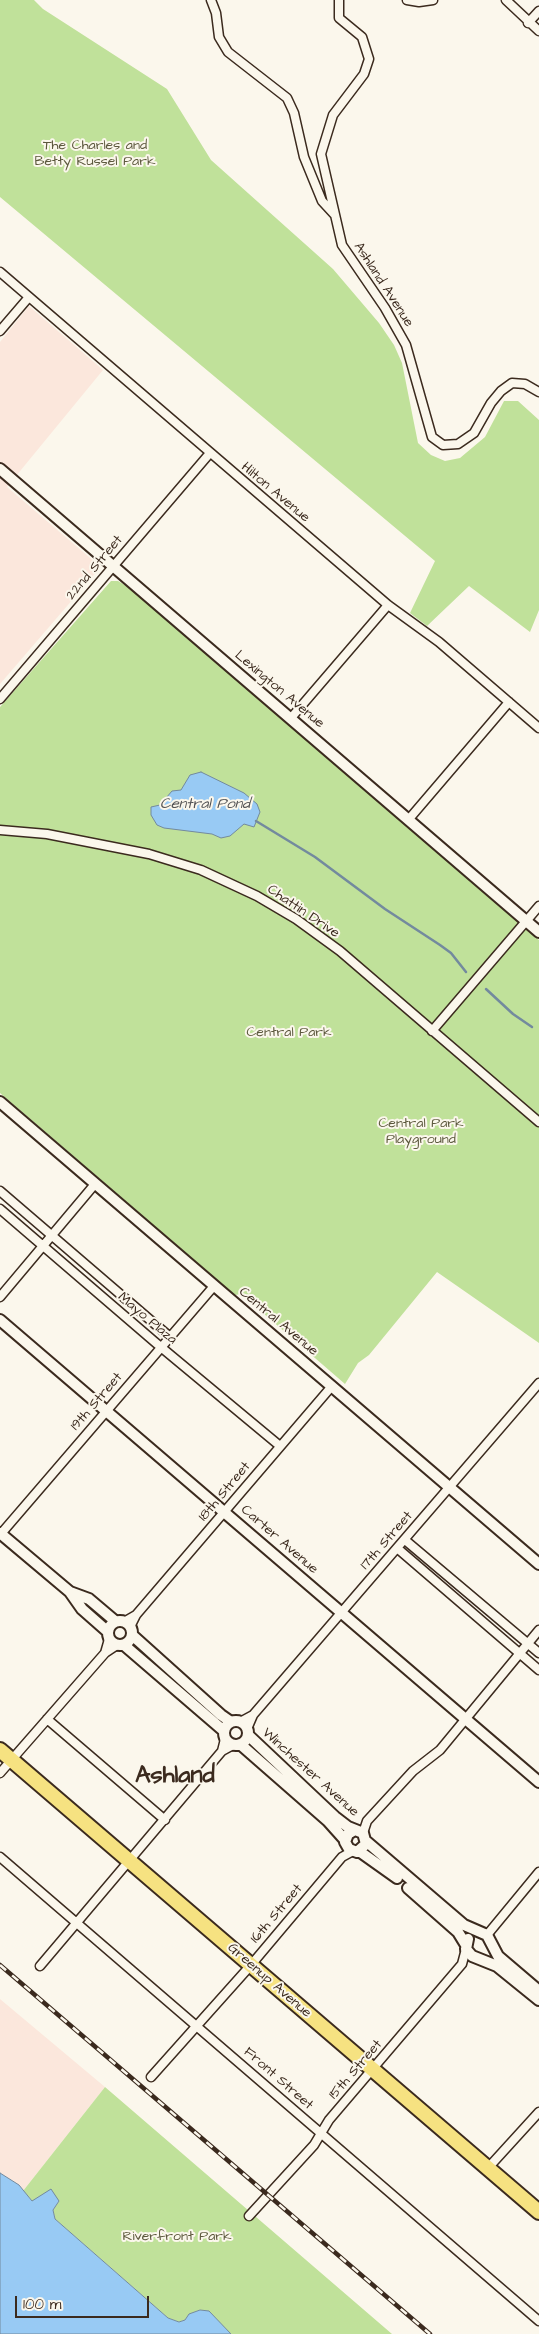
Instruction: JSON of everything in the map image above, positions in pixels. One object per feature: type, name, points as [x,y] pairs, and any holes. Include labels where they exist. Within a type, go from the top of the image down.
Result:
[{"type":"highway","name":"Greenup Avenue","points":[[0,1750],[539,2212]]},
{"type":"street","points":[[212,0],[220,36],[228,52],[287,98],[294,113],[304,157],[322,201],[336,216]]},
{"type":"street","name":"Ashland Avenue","points":[[339,0],[339,18],[362,37],[369,59],[364,74],[333,115],[321,154],[342,245],[385,308],[406,345],[428,428],[436,442],[451,446],[458,444],[474,432],[491,403],[501,391],[512,384],[525,384],[539,392]]},
{"type":"street","points":[[407,0],[419,2],[433,0]]},
{"type":"street","points":[[506,0],[528,23],[539,31]]},
{"type":"street","points":[[528,23],[539,10]]},
{"type":"street","name":"Hilton Avenue","points":[[0,272],[388,605],[439,642],[539,728]]},
{"type":"street","points":[[0,331],[29,297]]},
{"type":"street","name":"22nd Street","points":[[0,699],[210,453]]},
{"type":"street","name":"Lexington Avenue","points":[[0,469],[539,932]]},
{"type":"street","points":[[291,718],[388,605]]},
{"type":"street","points":[[409,819],[509,702]]},
{"type":"street","name":"Chattin Drive","points":[[0,830],[47,834],[149,854],[201,870],[238,886],[274,905],[317,933],[539,1122]]},
{"type":"street","points":[[432,1031],[539,906]]},
{"type":"street","name":"Central Avenue","points":[[0,1102],[539,1564]]},
{"type":"street","points":[[0,1296],[95,1184]]},
{"type":"street","name":"Mayo Plaza","points":[[0,1191],[170,1337]]},
{"type":"street","name":"Mayo Plaza","points":[[0,1209],[280,1446]]},
{"type":"street","name":"19th Street","points":[[0,1534],[214,1286]]},
{"type":"street","name":"Carter Avenue","points":[[0,1320],[539,1782]]},
{"type":"street","name":"17th Street","points":[[241,1727],[253,1716],[539,1383]]},
{"type":"street","name":"18th Street","points":[[125,1626],[332,1386]]},
{"type":"street","name":"Winchester Avenue","points":[[0,1534],[70,1592],[82,1609],[114,1640],[328,1821],[351,1847],[384,1867],[413,1892],[458,1932],[466,1947]]},
{"type":"street","points":[[405,1540],[539,1653]]},
{"type":"street","points":[[398,1548],[539,1670]]},
{"type":"street","name":"Winchester Avenue","points":[[70,1592],[89,1599],[125,1626],[221,1716],[241,1727],[336,1817],[362,1835],[445,1910],[482,1934]]},
{"type":"street","points":[[114,1640],[125,1626]]},
{"type":"street","points":[[0,1773],[125,1626]]},
{"type":"street","points":[[362,1835],[348,1834],[351,1847],[364,1848],[362,1835],[367,1821],[413,1771],[440,1750],[539,1630]]},
{"type":"street","points":[[47,1719],[165,1820]]},
{"type":"street","points":[[230,1740],[241,1727]]},
{"type":"street","points":[[40,1966],[165,1820],[241,1727]]},
{"type":"street","name":"16th Street","points":[[151,2076],[251,1965],[351,1847]]},
{"type":"street","name":"Front Street","points":[[0,1857],[539,2321]]},
{"type":"street","points":[[539,1872],[482,1934],[469,1937],[466,1947],[478,1958],[497,1966],[539,2000]]},
{"type":"street","points":[[482,1934],[498,1956],[539,1992]]},
{"type":"street","points":[[478,1958],[489,1954],[492,1946]]},
{"type":"street","name":"15th Street","points":[[249,2216],[290,2173],[322,2135],[329,2120],[462,1964],[466,1947]]},
{"type":"street","name":"15th Street","points":[[462,1964],[478,1958]]},
{"type":"street","points":[[488,2168],[539,2112]]},
{"type":"shaded area","points":[[29,306],[103,370],[7,487],[96,563],[98,570],[0,684],[0,342]]},
{"type":"shaded area","points":[[0,1999],[105,2087],[23,2191],[19,2185],[0,2173]]},
{"type":"green space","name":"The Charles and Betty Russel Park","points":[[0,0],[34,0],[43,9],[167,89],[211,160],[333,269],[379,323],[394,345],[402,363],[418,443],[431,455],[445,461],[460,458],[485,437],[504,401],[518,401],[539,420],[539,610],[530,632],[469,586],[427,626],[410,613],[435,561],[0,197]]},
{"type":"green space","name":"Central Park","points":[[111,581],[118,581],[128,587],[539,940],[539,1343],[437,1272],[369,1355],[358,1363],[345,1384],[241,1294],[235,1295],[0,1093],[0,707]]},
{"type":"green space","name":"Riverfront Park","points":[[105,2087],[392,2334],[231,2334],[209,2312],[200,2310],[179,2322],[168,2318],[55,2219],[53,2210],[59,2201],[32,2201],[23,2191]]},
{"type":"water","name":"Central Pond","points":[[201,772],[244,793],[257,804],[260,812],[254,827],[244,824],[230,836],[221,838],[212,834],[164,828],[157,825],[151,815],[151,807],[160,805],[172,791],[181,790],[190,775]]},
{"type":"water","points":[[0,2173],[19,2185],[32,2201],[51,2189],[59,2201],[53,2210],[55,2219],[168,2318],[179,2322],[185,2320],[189,2314],[200,2310],[209,2311],[231,2334],[0,2334]]},
{"type":"waterway","points":[[256,821],[315,857],[385,909],[440,945],[451,953],[466,972]]},
{"type":"waterway","points":[[486,989],[513,1014],[532,1027]]},
{"type":"railway","points":[[0,1965],[430,2334]]},
{"type":"district","name":"Ashland","points":[[175,1777]]},
{"type":"park label","name":"Central Park Playground","points":[[421,1132]]}]
